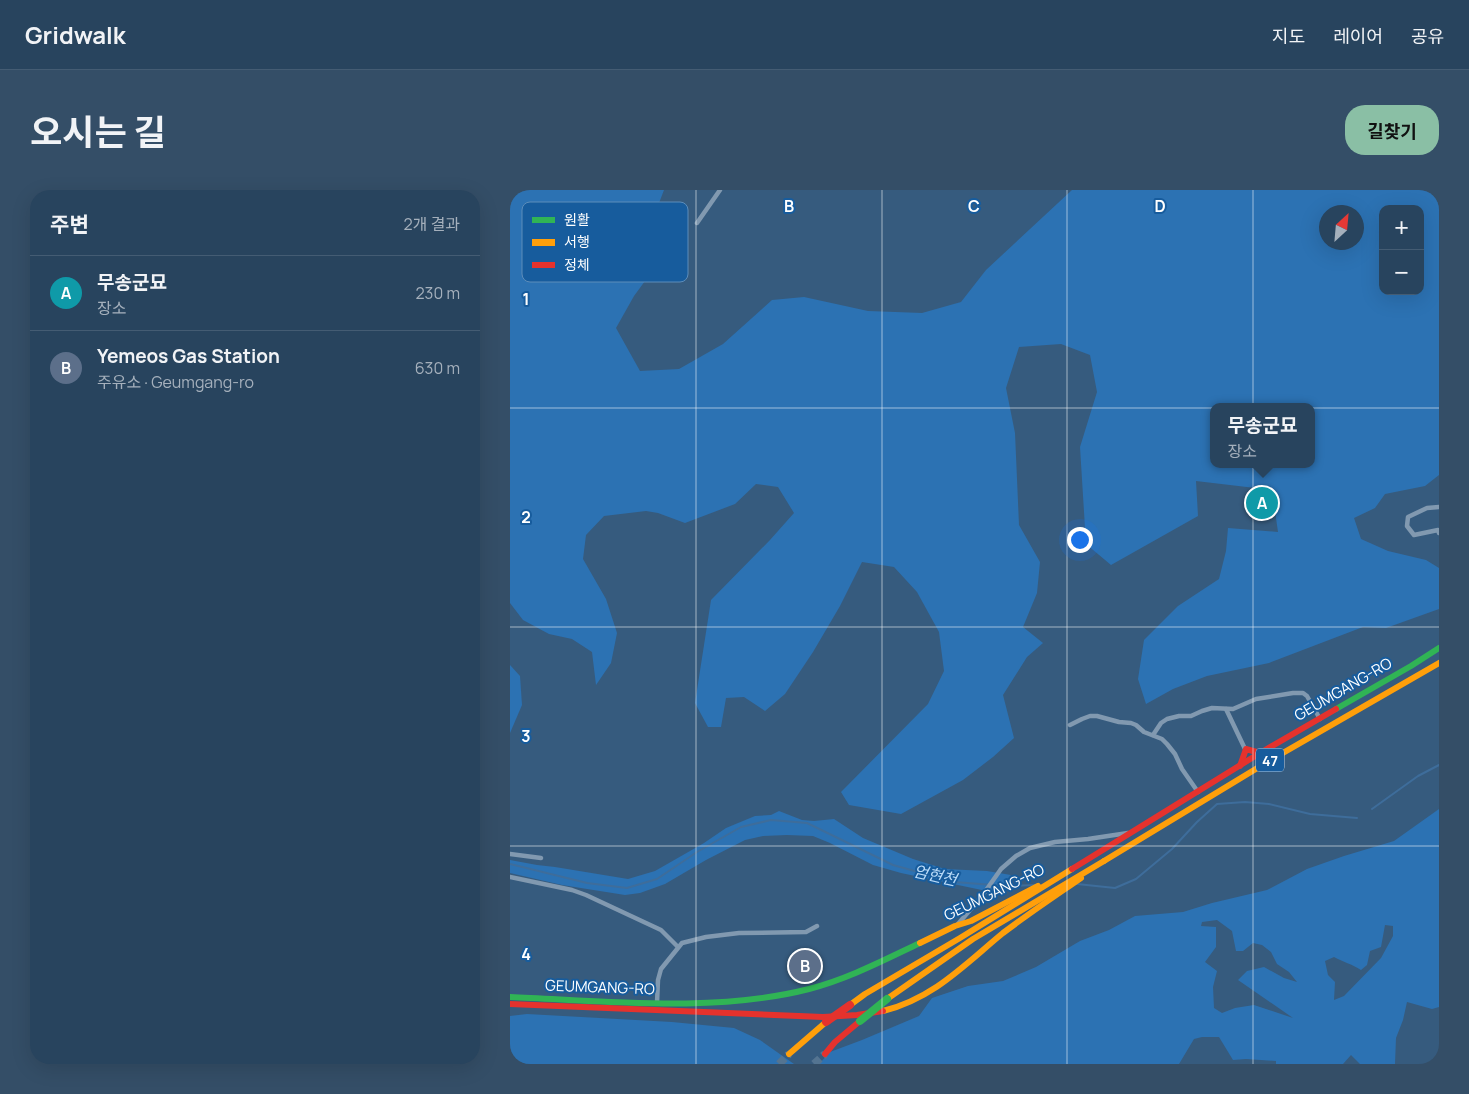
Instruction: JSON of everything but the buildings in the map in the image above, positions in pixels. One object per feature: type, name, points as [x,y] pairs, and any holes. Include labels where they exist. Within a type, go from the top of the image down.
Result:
[{"type":"main road","name":"GEUMGANG-RO","points":[[510,997],[706,1003],[767,998],[810,989],[841,978],[1015,901],[1072,869],[1260,753],[1439,648]]},
{"type":"main road","name":"GEUMGANG-RO","points":[[510,1004],[823,1017],[873,1014],[894,1008],[932,990],[951,977],[1043,900],[1269,761],[1439,663]]},
{"type":"main road","points":[[1240,766],[1246,750],[1260,753]]},
{"type":"main road","name":"47","points":[[825,1054],[835,1042],[887,999],[958,949],[1043,900]]},
{"type":"main road","name":"47","points":[[789,1054],[826,1022],[865,994],[1015,901]]},
{"type":"street","points":[[697,223],[720,190]]},
{"type":"street","points":[[1439,507],[1427,508],[1408,517],[1408,526],[1414,536],[1438,530],[1439,533]]},
{"type":"street","points":[[1153,735],[1161,723],[1167,719],[1191,716],[1212,708],[1233,709],[1256,699],[1293,693],[1303,693],[1307,696],[1320,719]]},
{"type":"street","points":[[1226,709],[1254,770]]},
{"type":"street","points":[[1070,725],[1090,716],[1097,716],[1136,725],[1144,732],[1162,738],[1198,792]]},
{"type":"street","points":[[955,926],[984,894],[1001,869],[1016,856],[1030,848],[1055,842],[1134,832]]},
{"type":"street","points":[[510,854],[541,858]]},
{"type":"street","points":[[510,877],[572,890],[586,895],[661,930],[678,947]]},
{"type":"street","points":[[657,1003],[658,980],[661,970],[682,943],[706,937],[739,933],[806,932],[817,926]]},
{"type":"shaded area","points":[[510,190],[664,190],[659,202],[522,202],[522,282],[644,282],[616,328],[640,371],[679,369],[723,344],[772,300],[804,297],[868,311],[922,313],[961,302],[986,270],[1072,190],[1439,190],[1439,475],[1425,486],[1385,494],[1375,508],[1354,518],[1361,539],[1388,551],[1426,560],[1439,568],[1439,609],[1386,628],[1363,627],[1269,663],[1207,676],[1173,689],[1146,704],[1138,679],[1144,640],[1178,606],[1219,579],[1226,551],[1228,528],[1278,532],[1272,490],[1196,481],[1198,516],[1111,565],[1086,544],[1080,447],[1097,392],[1090,355],[1061,344],[1019,347],[1006,388],[1015,433],[1019,525],[1040,562],[1037,593],[1023,627],[1043,643],[1027,657],[1003,695],[1014,738],[963,780],[901,814],[849,805],[841,792],[928,704],[944,671],[939,632],[917,592],[894,567],[862,562],[840,606],[785,694],[765,711],[744,697],[726,698],[721,727],[708,727],[695,703],[711,600],[794,513],[778,487],[756,484],[735,504],[685,523],[658,513],[646,511],[604,516],[586,535],[583,559],[606,599],[617,633],[611,663],[596,685],[592,652],[572,639],[549,634],[523,620],[510,603]]},
{"type":"shaded area","points":[[510,665],[520,676],[522,705],[510,733]]},
{"type":"shaded area","points":[[1439,809],[1439,1007],[1432,1009],[1407,1002],[1396,1038],[1395,1064],[1360,1064],[1351,1055],[1343,1064],[1276,1064],[1276,1061],[1233,1060],[1219,1037],[1202,1037],[1194,1039],[1179,1064],[819,1064],[830,1052],[919,1016],[932,998],[968,986],[1003,981],[1036,967],[1080,941],[1109,930],[1135,916],[1183,912],[1267,890],[1307,869],[1394,841]],"holes":[[[1217,920],[1232,931],[1236,951],[1243,951],[1253,943],[1262,945],[1271,952],[1277,964],[1289,972],[1297,982],[1284,978],[1264,967],[1247,971],[1238,980],[1293,1018],[1254,1005],[1235,1008],[1222,1013],[1214,1008],[1213,987],[1217,971],[1205,962],[1216,947],[1216,927],[1201,926],[1202,922]],[[1385,925],[1393,926],[1393,936],[1381,958],[1344,996],[1334,1000],[1335,982],[1328,975],[1325,961],[1334,957],[1361,970],[1367,965],[1370,951],[1381,947]]]},
{"type":"shaded area","points":[[779,811],[802,820],[834,819],[863,838],[913,859],[945,869],[987,871],[1011,875],[996,893],[901,873],[873,865],[813,836],[787,835],[763,836],[745,840],[665,884],[640,893],[625,895],[562,885],[510,873],[510,860],[628,879],[655,871],[726,828],[755,816],[771,815]]},
{"type":"shaded area","points":[[527,1014],[672,1022],[734,1028],[760,1040],[794,1064],[510,1064],[510,1016]]},
{"type":"waterway","name":"엄현천","points":[[1372,809],[1418,776],[1439,765]]},
{"type":"waterway","name":"엄현천","points":[[1077,884],[1115,888],[1136,879],[1172,849],[1217,804],[1245,802],[1269,804],[1310,814],[1357,818]]},
{"type":"waterway","name":"엄현천","points":[[510,864],[587,883],[627,888],[657,879],[697,852],[741,827],[771,820],[807,823],[893,865],[954,882],[1007,886],[1035,885]]},
{"type":"tunnel","points":[[779,1064],[789,1054]]},
{"type":"tunnel","points":[[814,1064],[825,1054]]},
{"type":"traffic: fast","points":[[1336,709],[1439,648]]},
{"type":"traffic: fast","points":[[510,997],[660,1004],[736,1001],[773,996],[823,985],[866,969],[920,943]]},
{"type":"traffic: fast","points":[[860,1021],[887,999]]},
{"type":"traffic: slow","points":[[1104,861],[1269,761],[1439,663]]},
{"type":"traffic: slow","points":[[887,999],[973,939],[1104,861]]},
{"type":"traffic: slow","points":[[850,1005],[865,994],[1072,869]]},
{"type":"traffic: slow","points":[[883,1011],[918,998],[948,979],[1003,933],[1081,878]]},
{"type":"traffic: slow","points":[[920,943],[955,926],[971,921],[1038,886]]},
{"type":"traffic: slow","points":[[789,1054],[826,1022]]},
{"type":"traffic: jam","points":[[1072,869],[1260,753],[1336,709]]},
{"type":"traffic: jam","points":[[1240,766],[1246,749],[1260,753]]},
{"type":"traffic: jam","points":[[510,1004],[823,1017],[883,1011]]},
{"type":"traffic: jam","points":[[826,1022],[850,1005]]},
{"type":"traffic: jam","points":[[825,1054],[835,1042],[860,1021]]},
{"type":"place","name":"무송군묘","points":[[1262,503]]},
{"type":"place","name":"Yemeos Gas Station","points":[[805,966]]}]
